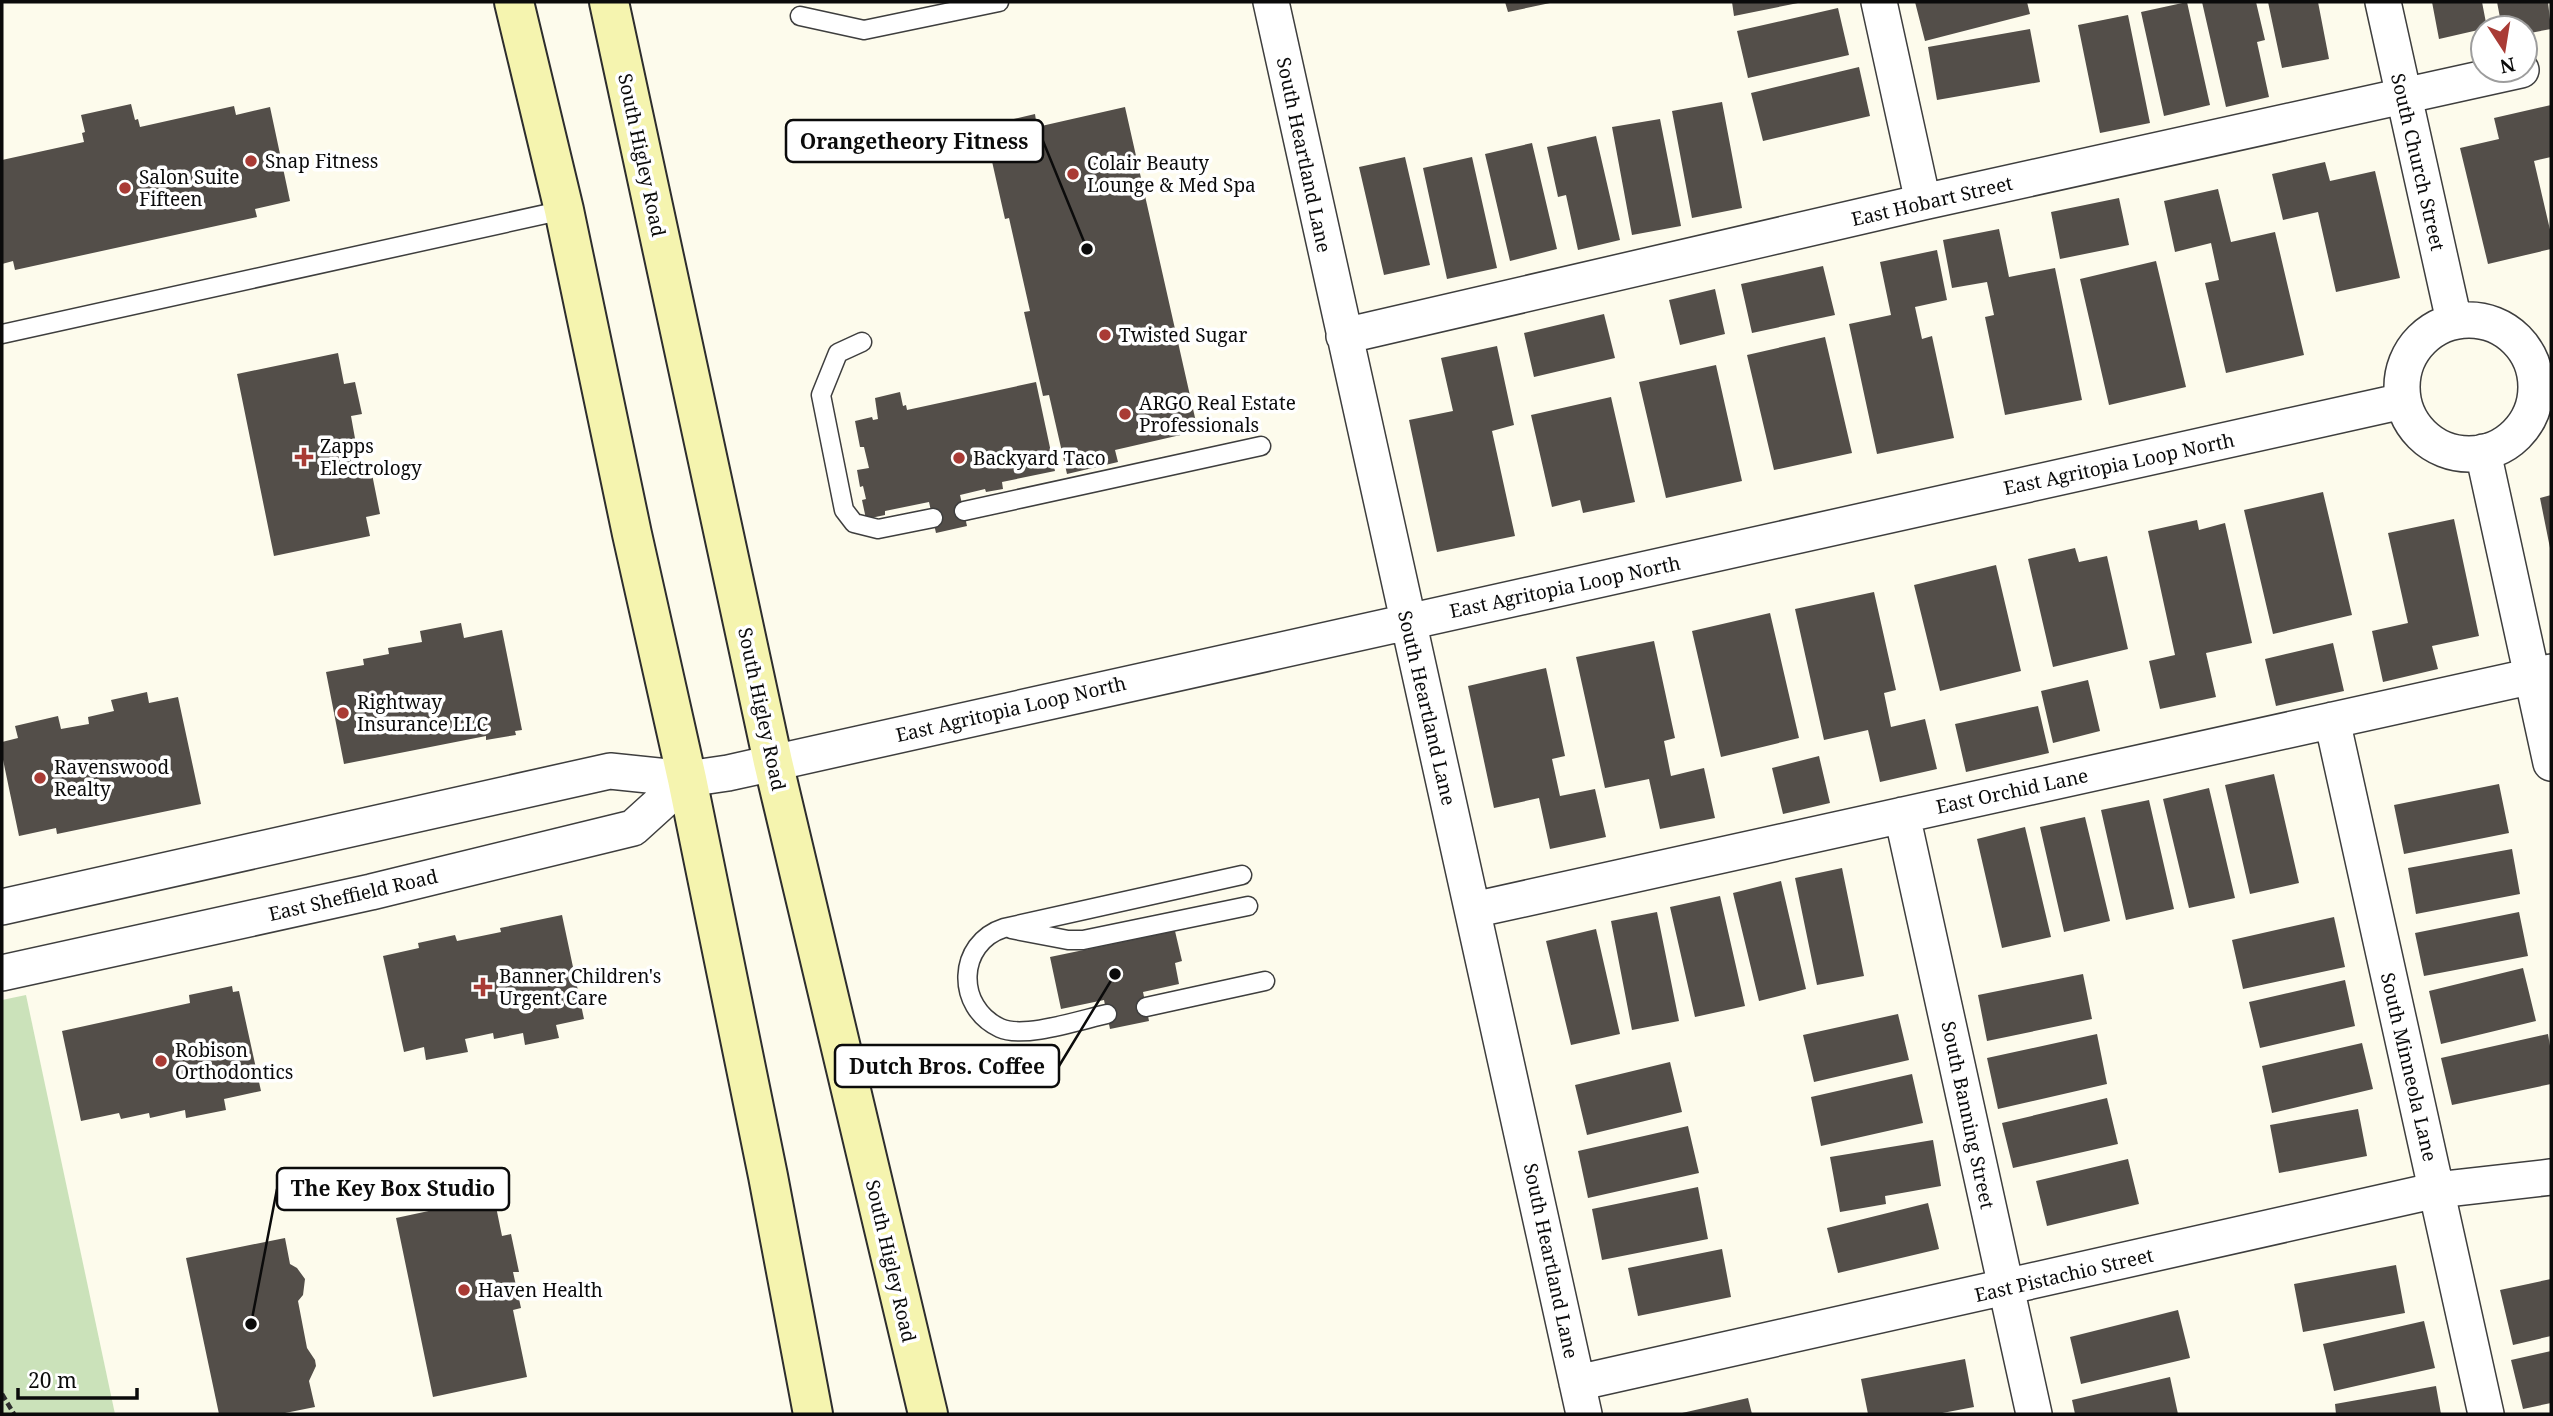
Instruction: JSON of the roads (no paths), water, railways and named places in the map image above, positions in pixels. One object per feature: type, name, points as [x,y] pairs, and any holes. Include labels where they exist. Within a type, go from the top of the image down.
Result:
[{"type":"main road","points":[[514,2],[564,210],[687,779],[768,1176],[813,1414]]},
{"type":"main road","name":"South Higley Road","points":[[609,2],[773,762],[928,1414]]},
{"type":"street","name":"South Heartland Lane","points":[[1270,2],[1581,1398]]},
{"type":"street","points":[[1879,2],[1923,202]]},
{"type":"street","name":"South Church Street","points":[[2383,2],[2454,321]]},
{"type":"street","name":"East Hobart Street","points":[[1344,336],[1923,202],[2469,82]]},
{"type":"street","points":[[2476,320],[2496,325],[2514,337],[2543,371],[2530,414],[2519,432],[2503,445],[2483,452],[2462,454],[2433,443],[2410,421],[2403,401],[2402,380],[2407,360],[2419,342],[2434,329],[2454,321],[2476,320]]},
{"type":"street","name":"East Agritopia Loop North","points":[[687,779],[728,773],[2403,401]]},
{"type":"street","points":[[2483,452],[2542,674],[2551,763]]},
{"type":"street","name":"East Orchid Lane","points":[[1473,910],[2542,674]]},
{"type":"street","name":"South Minneola Lane","points":[[2332,720],[2486,1414]]},
{"type":"street","points":[[2,907],[610,771],[687,779]]},
{"type":"street","name":"East Sheffield Road","points":[[2,973],[359,895],[633,828],[687,779]]},
{"type":"street","name":"South Banning Street","points":[[1902,815],[2034,1414]]},
{"type":"street","name":"East Pistachio Street","points":[[1581,1398],[2007,1288],[2437,1191],[2551,1177]]},
{"type":"lane","points":[[817,2],[800,16],[864,30],[979,4],[999,2]]},
{"type":"lane","points":[[2,334],[564,210]]},
{"type":"lane","points":[[862,342],[838,354],[821,395],[844,510],[854,523],[878,529],[933,518]]},
{"type":"lane","points":[[964,511],[1261,446]]},
{"type":"lane","points":[[1107,1014],[1022,1032],[1000,1028],[974,1006],[967,990],[966,972],[970,956],[984,939],[1004,928],[1242,875]]},
{"type":"lane","points":[[1004,928],[1046,937],[1083,940],[1248,906]]},
{"type":"lane","points":[[1146,1007],[1265,981]]},
{"type":"place","name":"Snap Fitness","points":[[251,161]]},
{"type":"place","name":"Colair Beauty Lounge & Med Spa","points":[[1073,174]]},
{"type":"place","name":"Salon Suite Fifteen","points":[[125,188]]},
{"type":"place","name":"Orangetheory Fitness","points":[[1087,249]]},
{"type":"place","name":"Twisted Sugar","points":[[1105,335]]},
{"type":"place","name":"ARGO Real Estate Professionals","points":[[1125,414]]},
{"type":"place","name":"Zapps Electrology","points":[[304,457]]},
{"type":"place","name":"Backyard Taco","points":[[959,458]]},
{"type":"place","name":"Rightway Insurance LLC","points":[[343,713]]},
{"type":"place","name":"Ravenswood Realty","points":[[40,778]]},
{"type":"place","name":"Dutch Bros. Coffee","points":[[1115,974]]},
{"type":"place","name":"Banner Children's Urgent Care","points":[[483,987]]},
{"type":"place","name":"Robison Orthodontics","points":[[161,1061]]},
{"type":"place","name":"Haven Health","points":[[464,1290]]},
{"type":"place","name":"The Key Box Studio","points":[[251,1324]]}]
